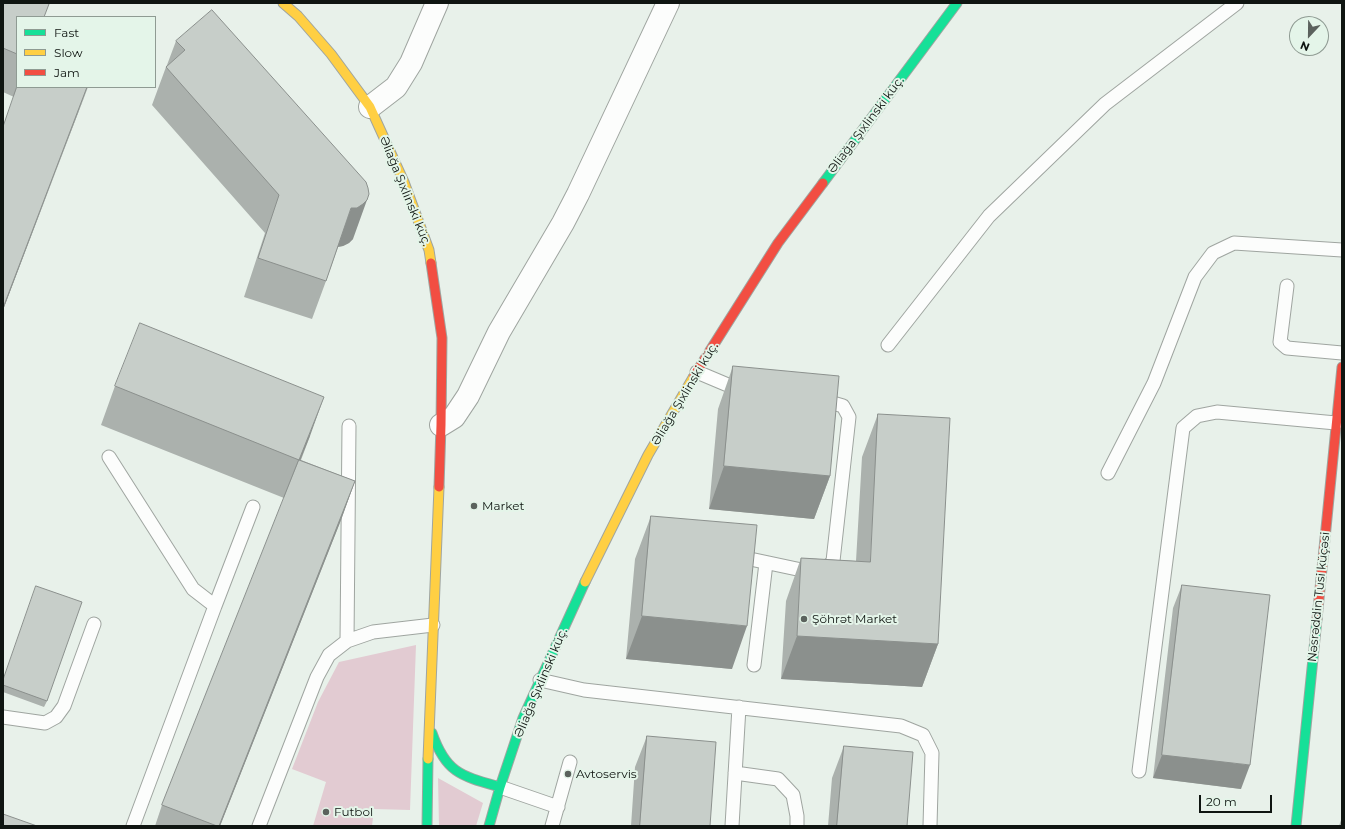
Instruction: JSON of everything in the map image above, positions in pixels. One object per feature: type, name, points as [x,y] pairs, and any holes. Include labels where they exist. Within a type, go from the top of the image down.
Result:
[{"type":"main road","name":"Əliağa Şıxlinski küç.","points":[[282,3],[298,16],[331,54],[370,107],[404,182],[430,250],[442,338],[442,425],[433,625],[427,826]]},
{"type":"main road","name":"Əliağa Şıxlinski küç.","points":[[489,826],[500,788],[524,718],[540,680],[595,561],[648,455],[778,243],[957,3]]},
{"type":"main road","name":"Nəsrəddin Tusi küçəsi","points":[[1296,826],[1342,367]]},
{"type":"main road","points":[[430,724],[440,754],[452,768],[458,773],[469,778],[500,788]]},
{"type":"street","points":[[370,107],[396,87],[412,62],[437,3]]},
{"type":"street","points":[[442,425],[454,417],[468,396],[499,332],[563,223],[668,3]]},
{"type":"lane","points":[[888,345],[989,216],[1105,104],[1237,3]]},
{"type":"lane","points":[[1108,473],[1154,383],[1195,277],[1213,253],[1234,243],[1342,250]]},
{"type":"lane","points":[[1287,286],[1280,342],[1287,348],[1342,353]]},
{"type":"lane","points":[[698,372],[739,390],[754,394]]},
{"type":"lane","points":[[720,553],[811,572],[826,569],[833,561],[849,417],[843,406],[826,401],[804,400]]},
{"type":"lane","points":[[1139,771],[1183,428],[1197,416],[1217,412],[1336,423]]},
{"type":"lane","points":[[347,641],[349,426]]},
{"type":"lane","points":[[109,457],[193,589],[215,606]]},
{"type":"lane","points":[[133,826],[253,507]]},
{"type":"lane","points":[[754,665],[766,563]]},
{"type":"lane","points":[[3,717],[45,724],[56,717],[64,706],[94,624]]},
{"type":"lane","points":[[259,826],[317,677],[329,655],[347,641],[373,632],[433,625]]},
{"type":"lane","points":[[540,680],[584,690],[901,726],[923,735],[932,753],[930,826]]},
{"type":"lane","points":[[732,826],[739,707]]},
{"type":"lane","points":[[552,826],[570,762]]},
{"type":"lane","points":[[735,773],[778,779],[794,796],[797,826]]},
{"type":"lane","points":[[500,788],[558,807]]},
{"type":"shaded area","points":[[416,645],[410,810],[374,809],[372,826],[313,826],[326,782],[292,769],[318,702],[339,662]]},
{"type":"shaded area","points":[[438,778],[483,803],[476,826],[439,826]]},
{"type":"building","points":[[3,3],[49,4],[44,16],[16,16],[16,54],[3,48]]},
{"type":"building","points":[[212,10],[366,182],[369,194],[367,200],[357,208],[351,208],[326,281],[258,258],[279,195],[166,67],[185,50],[176,41]]},
{"type":"building","points":[[17,88],[87,88],[3,308],[3,127]]},
{"type":"building","points":[[140,323],[324,397],[299,460],[115,386]]},
{"type":"building","points":[[733,366],[839,376],[830,476],[724,466]]},
{"type":"building","points":[[878,414],[950,418],[938,644],[797,636],[801,558],[870,562]]},
{"type":"building","points":[[299,460],[355,481],[219,826],[217,826],[162,805]]},
{"type":"building","points":[[651,516],[757,525],[747,626],[642,616]]},
{"type":"building","points":[[1182,585],[1270,595],[1250,765],[1162,755]]},
{"type":"building","points":[[36,586],[82,602],[47,701],[3,685],[3,680]]},
{"type":"building","points":[[647,736],[716,742],[710,826],[640,826]]},
{"type":"building","points":[[844,746],[913,752],[907,826],[837,826]]},
{"type":"building","points":[[3,814],[37,826],[3,826]]},
{"type":"traffic: fast","points":[[823,183],[957,3]]},
{"type":"traffic: fast","points":[[489,826],[500,787],[523,718],[585,582]]},
{"type":"traffic: fast","points":[[1296,826],[1317,619]]},
{"type":"traffic: fast","points":[[432,733],[437,746],[449,765],[465,776],[500,787]]},
{"type":"traffic: fast","points":[[427,826],[428,759]]},
{"type":"traffic: slow","points":[[283,3],[298,16],[331,54],[370,107],[404,182],[429,250],[431,263]]},
{"type":"traffic: slow","points":[[585,582],[648,455],[694,376]]},
{"type":"traffic: slow","points":[[428,759],[439,487]]},
{"type":"traffic: jam","points":[[694,376],[778,243],[823,183]]},
{"type":"traffic: jam","points":[[431,263],[442,338],[439,487]]},
{"type":"traffic: jam","points":[[1317,619],[1342,367]]},
{"type":"place","name":"Market","points":[[474,506]]},
{"type":"place","name":"Şöhrət Market","points":[[804,619]]},
{"type":"place","name":"Avtoservis","points":[[568,774]]},
{"type":"place","name":"Futbol","points":[[326,812]]}]
